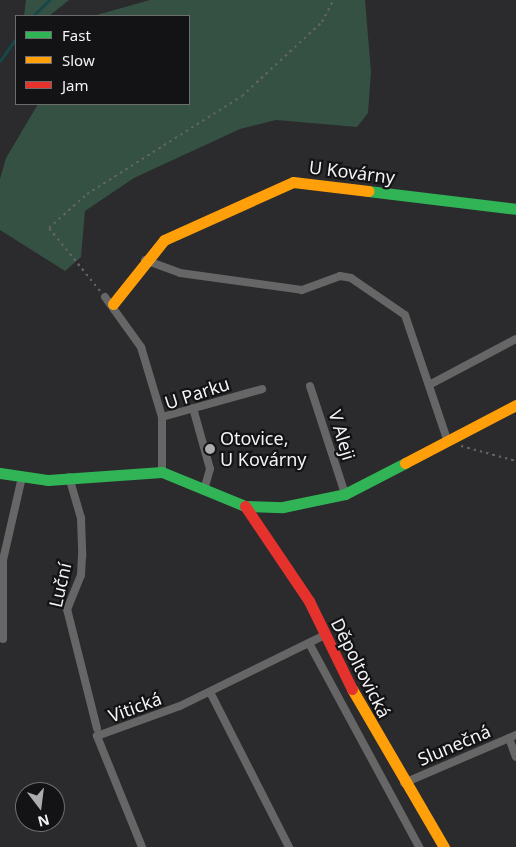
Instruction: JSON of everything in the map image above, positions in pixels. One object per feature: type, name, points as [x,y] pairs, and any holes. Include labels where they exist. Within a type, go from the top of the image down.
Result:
[{"type":"street","name":"U Kovárny","points":[[109,301],[164,240],[293,182],[516,209]]},
{"type":"street","points":[[145,260],[180,273],[302,290],[340,276],[351,278],[405,315],[448,442]]},
{"type":"street","points":[[109,301],[141,347],[162,417]]},
{"type":"street","points":[[429,385],[516,339]]},
{"type":"street","name":"V Aleji","points":[[310,386],[345,494]]},
{"type":"street","name":"U Parku","points":[[162,472],[162,417],[262,389]]},
{"type":"street","name":"Děpoltovická","points":[[0,473],[22,477],[69,477],[162,472],[205,486],[245,506],[282,507],[345,494],[516,405]]},
{"type":"street","points":[[193,408],[210,469],[205,486]]},
{"type":"street","points":[[3,639],[3,560],[22,477]]},
{"type":"street","name":"Luční","points":[[69,477],[81,518],[82,556],[81,575],[67,609],[97,728]]},
{"type":"street","name":"Děpoltovická","points":[[245,506],[280,552],[404,783],[444,847]]},
{"type":"street","name":"Vitická","points":[[142,847],[97,736],[210,692],[310,645],[325,635]]},
{"type":"street","points":[[310,645],[419,847]]},
{"type":"street","points":[[210,692],[289,847]]},
{"type":"street","points":[[512,737],[516,757]]},
{"type":"street","name":"Slunečná","points":[[404,783],[512,737]]},
{"type":"path","points":[[109,301],[49,228],[87,194],[242,96],[322,22],[333,0]]},
{"type":"path","points":[[448,442],[516,462]]},
{"type":"green space","points":[[26,0],[69,0],[50,15],[24,15]]},
{"type":"green space","points":[[150,0],[365,0],[371,72],[368,113],[357,127],[276,120],[240,129],[134,178],[85,211],[81,257],[65,271],[0,230],[0,179],[6,158],[37,105],[190,105],[190,15],[97,15]]},
{"type":"waterway","points":[[34,15],[49,0]]},
{"type":"waterway","points":[[0,61],[15,39]]},
{"type":"traffic: fast","points":[[368,191],[516,209]]},
{"type":"traffic: fast","points":[[0,473],[48,480],[162,472],[245,506],[283,507],[345,494],[405,463]]},
{"type":"traffic: slow","points":[[113,304],[164,240],[293,182],[368,191]]},
{"type":"traffic: slow","points":[[405,463],[516,405]]},
{"type":"traffic: slow","points":[[352,689],[444,847]]},
{"type":"traffic: jam","points":[[245,506],[309,601],[352,689]]},
{"type":"place","name":"Otovice, U Kovárny","points":[[210,449]]}]
